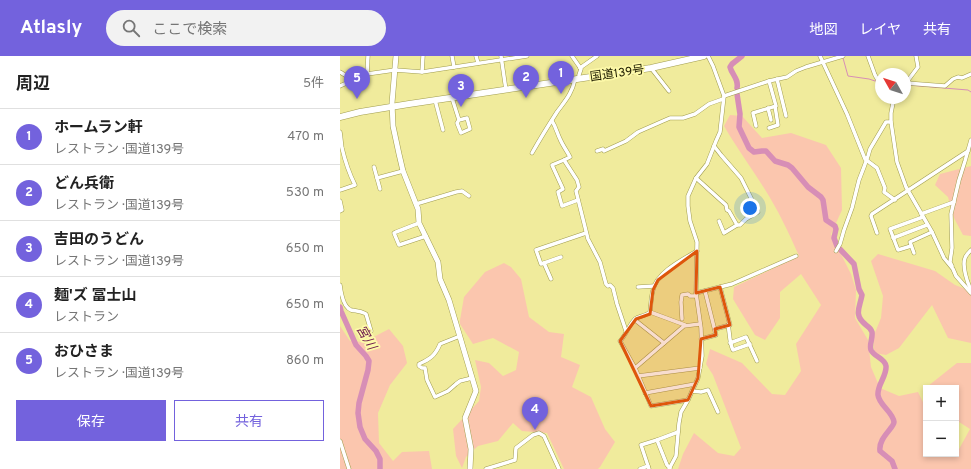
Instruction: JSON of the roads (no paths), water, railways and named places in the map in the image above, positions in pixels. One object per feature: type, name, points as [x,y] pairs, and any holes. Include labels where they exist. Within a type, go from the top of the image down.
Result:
[{"type":"highway","name":"国道139号","points":[[340,117],[392,105],[669,62],[691,56]]},
{"type":"highway","name":"国道139号","points":[[577,77],[651,68],[704,56]]},
{"type":"highway","name":"国道139号","points":[[340,114],[359,109],[452,98],[506,88]]},
{"type":"street","points":[[362,56],[368,58],[367,74]]},
{"type":"street","points":[[396,56],[392,105],[393,126],[403,171],[418,209],[419,223],[438,262],[440,279],[449,300],[476,391],[465,418],[471,449],[470,469]]},
{"type":"street","points":[[422,72],[423,56]]},
{"type":"street","points":[[452,56],[454,67]]},
{"type":"street","points":[[476,56],[478,64]]},
{"type":"street","points":[[340,86],[367,74],[395,70],[422,72],[478,64],[501,58],[526,56]]},
{"type":"street","points":[[572,56],[580,68]]},
{"type":"street","points":[[586,56],[589,61]]},
{"type":"street","points":[[532,153],[542,135],[566,101],[581,69],[580,68],[597,56]]},
{"type":"street","points":[[657,440],[666,465],[669,469],[676,456],[679,423],[682,412],[698,378],[702,356],[699,308],[696,294],[697,242],[690,221],[688,196],[696,178],[707,164],[720,132],[724,97],[708,56]]},
{"type":"street","points":[[820,56],[867,160],[877,168],[885,188],[884,192],[895,200]]},
{"type":"street","points":[[598,151],[604,151],[621,144],[638,132],[670,118],[683,118],[695,114],[709,104],[724,97],[769,81],[787,77],[796,71],[843,56]]},
{"type":"street","points":[[868,56],[875,75]]},
{"type":"street","points":[[911,76],[918,67],[916,56]]},
{"type":"street","points":[[501,58],[506,88]]},
{"type":"street","points":[[651,68],[669,91]]},
{"type":"street","points":[[340,72],[353,80]]},
{"type":"street","points":[[911,83],[945,86],[953,79],[958,77],[962,78],[971,74]]},
{"type":"street","points":[[777,79],[786,116]]},
{"type":"street","points":[[769,81],[776,106],[778,124],[769,128]]},
{"type":"street","points":[[452,98],[459,120]]},
{"type":"street","points":[[435,100],[442,130]]},
{"type":"street","points":[[893,104],[891,122],[897,162],[908,191],[932,232],[944,258],[953,270]]},
{"type":"street","points":[[756,126],[753,113],[775,106]]},
{"type":"street","points":[[768,108],[771,120]]},
{"type":"street","points":[[552,121],[556,132],[570,157],[552,165],[563,189],[558,192],[562,206],[578,200]]},
{"type":"street","points":[[836,251],[840,244],[852,208],[859,180],[870,149],[886,122],[891,122]]},
{"type":"street","points":[[340,132],[347,166],[355,185],[340,190]]},
{"type":"street","points":[[971,140],[954,202],[950,262],[956,276],[971,293]]},
{"type":"street","points":[[714,146],[741,178],[758,212],[746,219],[740,225],[737,225],[724,233],[719,221]]},
{"type":"street","points":[[877,233],[871,216],[872,214],[968,151]]},
{"type":"street","points":[[564,160],[577,180],[579,187],[576,192],[586,233],[600,262],[606,284],[613,288],[626,331]]},
{"type":"street","points":[[374,167],[380,189]]},
{"type":"street","points":[[377,178],[403,171]]},
{"type":"street","points":[[696,178],[726,205],[727,210],[737,225]]},
{"type":"street","points":[[416,204],[462,191],[469,196]]},
{"type":"street","points":[[340,201],[342,210],[340,211]]},
{"type":"street","points":[[911,246],[898,250],[890,229],[954,202]]},
{"type":"street","points":[[419,223],[394,233],[399,245],[426,236]]},
{"type":"street","points":[[893,238],[927,225]]},
{"type":"street","points":[[914,254],[910,242],[932,232]]},
{"type":"street","points":[[550,279],[544,263],[542,264],[536,250],[586,233]]},
{"type":"street","points":[[971,250],[966,256],[964,262],[968,283],[971,290]]},
{"type":"street","points":[[688,400],[651,406],[635,368],[620,342],[626,331],[636,319],[650,312],[654,286],[658,280],[664,273],[697,251]]},
{"type":"street","points":[[682,319],[682,295],[688,294],[690,296],[732,284],[796,256]]},
{"type":"street","points":[[544,263],[560,257]]},
{"type":"street","points":[[340,285],[341,293],[346,306],[349,309],[364,313],[371,331]]},
{"type":"street","points":[[638,287],[654,286]]},
{"type":"street","points":[[720,287],[730,325],[728,325],[730,343],[733,350],[750,344]]},
{"type":"street","points":[[701,339],[716,335],[705,291]]},
{"type":"street","points":[[650,312],[685,325],[700,324]]},
{"type":"street","points":[[635,320],[664,343]]},
{"type":"street","points":[[635,368],[685,325]]},
{"type":"street","points":[[715,328],[728,325]]},
{"type":"street","points":[[460,336],[440,344],[434,355],[428,360],[419,364],[419,366],[425,368],[427,380],[436,397],[448,391],[460,381],[472,378]]},
{"type":"street","points":[[730,343],[746,337],[757,361]]},
{"type":"street","points":[[638,376],[700,368]]},
{"type":"street","points":[[645,393],[695,384]]},
{"type":"street","points":[[692,391],[698,392],[709,390],[718,412]]},
{"type":"street","points":[[640,469],[649,467],[641,446],[678,432]]},
{"type":"street","points":[[486,469],[515,460],[516,448],[533,435],[539,433],[544,436],[560,469]]},
{"type":"street","points":[[340,441],[349,469]]},
{"type":"waterway","points":[[737,88],[736,80],[730,67],[742,56]]},
{"type":"waterway","points":[[843,58],[848,76],[875,81]]},
{"type":"waterway","points":[[911,85],[968,90],[971,92]]},
{"type":"waterway","points":[[737,94],[740,114],[739,127],[749,148],[754,152],[766,151],[775,161],[788,165],[808,187],[821,197],[823,200],[826,220],[835,226],[836,229],[834,238],[837,246],[854,264],[859,289],[862,295],[858,314],[872,332],[870,346],[872,352],[884,361],[886,366],[878,395],[894,422],[881,442],[880,451],[892,461],[895,469]]},
{"type":"waterway","name":"宮川","points":[[340,307],[356,345],[369,361],[358,413],[360,427],[365,439],[376,451],[380,459],[380,469]]},
{"type":"place","name":"ホームラン軒","points":[[561,94]]},
{"type":"place","name":"どん兵衛","points":[[526,98]]},
{"type":"place","name":"おひさま","points":[[357,99]]},
{"type":"place","name":"吉田のうどん","points":[[461,107]]},
{"type":"place","name":"麺'ズ 冨士山","points":[[535,430]]}]
